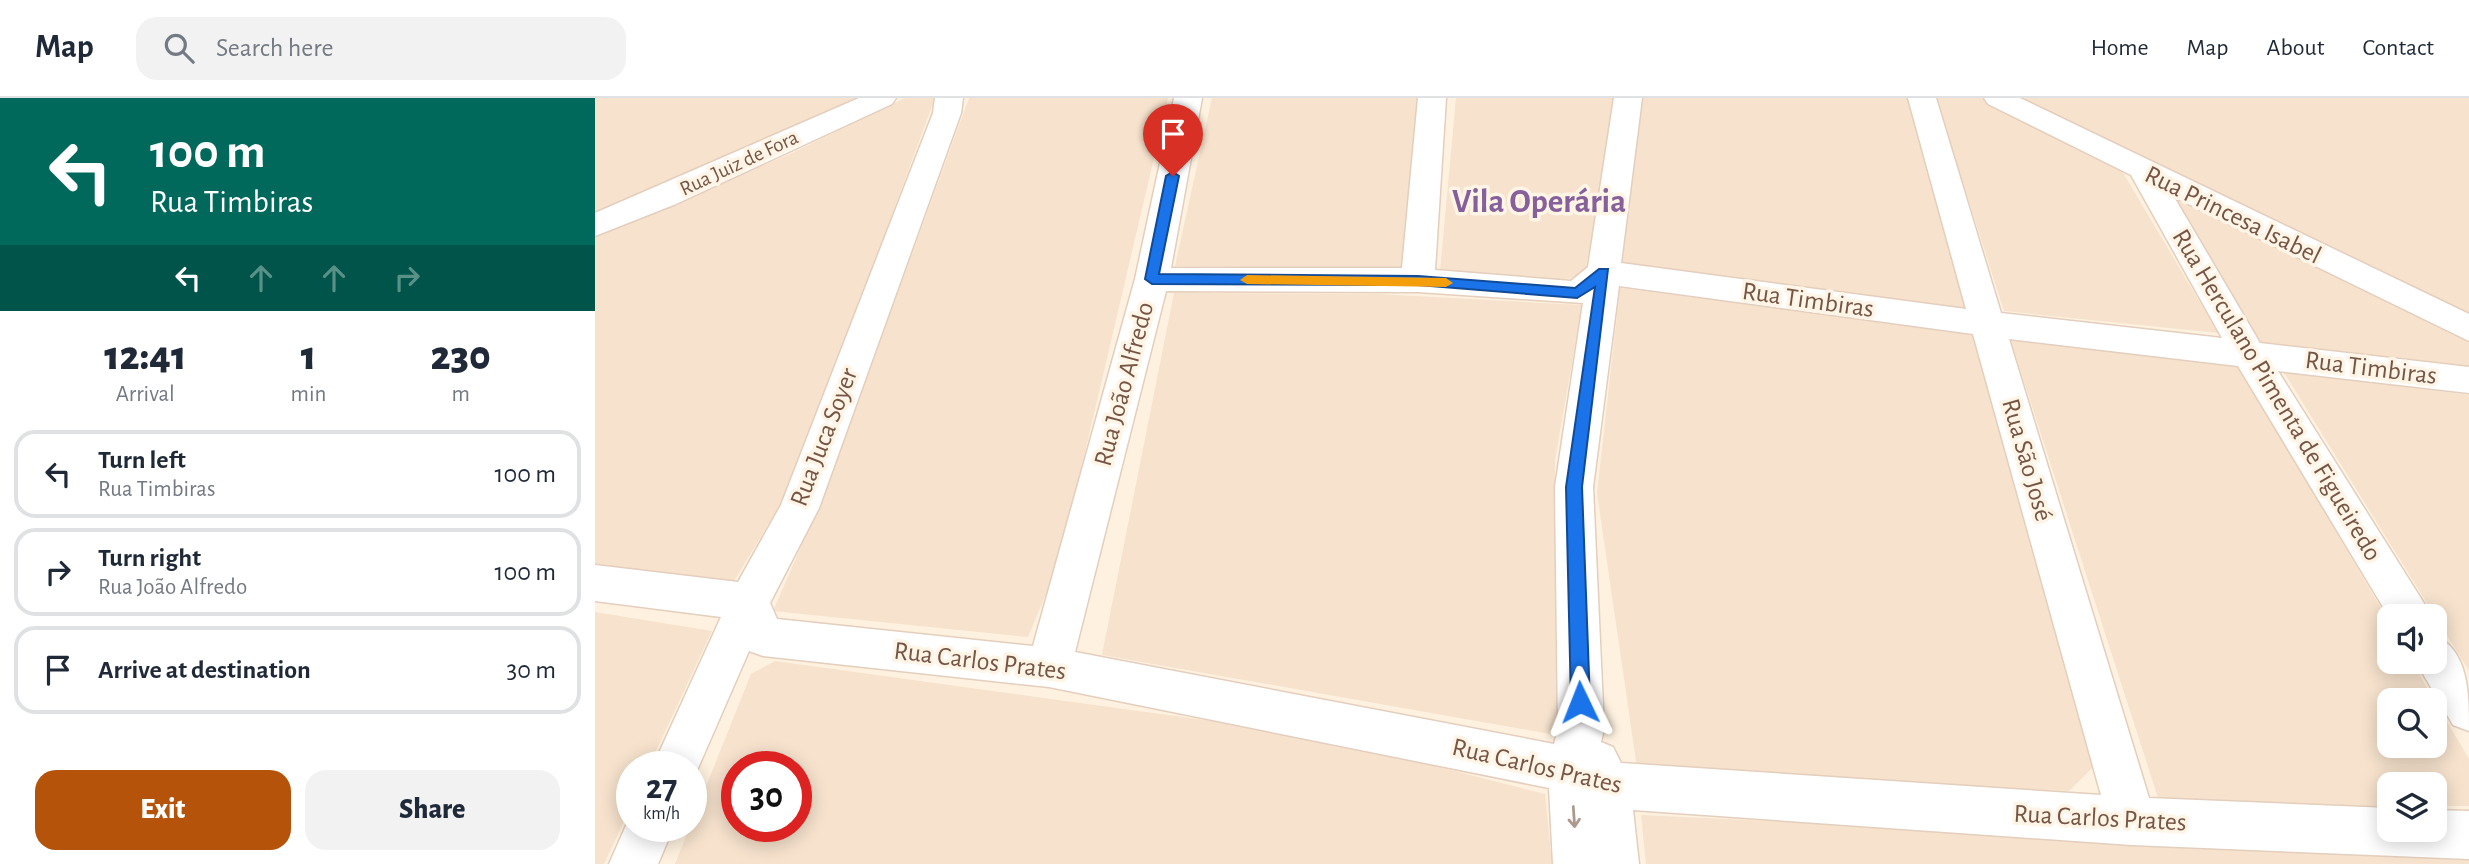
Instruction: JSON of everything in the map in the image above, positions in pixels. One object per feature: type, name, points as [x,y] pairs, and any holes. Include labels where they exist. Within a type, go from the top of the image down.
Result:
[{"type":"street","name":"Rua Juiz de Fora","points":[[595,225],[665,197],[882,98]]},
{"type":"street","name":"Rua Juca Soyer","points":[[683,751],[749,602],[799,509],[947,113],[949,98]]},
{"type":"street","name":"Rua João Alfredo","points":[[1049,667],[1152,279],[1188,98]]},
{"type":"street","points":[[1418,280],[1432,98]]},
{"type":"street","points":[[1577,864],[1586,761],[1574,487],[1628,98]]},
{"type":"street","name":"Rua São José","points":[[1922,98],[2132,821]]},
{"type":"street","name":"Rua Princesa Isabel","points":[[1998,98],[2145,173],[2469,329]]},
{"type":"street","name":"Rua Herculano Pimenta de Figueiredo","points":[[2145,173],[2248,353],[2404,604]]},
{"type":"street","points":[[1152,279],[1418,280],[1577,293],[1604,272]]},
{"type":"street","name":"Rua Timbiras","points":[[1604,272],[1988,324],[2469,380]]},
{"type":"street","points":[[595,583],[749,602]]},
{"type":"street","name":"Rua Carlos Prates","points":[[749,602],[763,637],[1049,667],[1586,761],[2132,821],[2469,835]]},
{"type":"street","points":[[2446,674],[2469,710]]},
{"type":"street","points":[[1586,761],[1615,864]]},
{"type":"street","points":[[633,864],[643,842]]},
{"type":"shaded area","points":[[595,98],[859,98],[595,214]]},
{"type":"shaded area","points":[[905,98],[935,98],[793,484],[731,586],[595,566],[595,235],[790,154]]},
{"type":"shaded area","points":[[969,98],[1168,98],[1059,563],[1028,637],[773,611],[827,487]]},
{"type":"shaded area","points":[[1212,98],[1420,98],[1405,269],[1175,266]]},
{"type":"shaded area","points":[[1456,98],[1618,98],[1584,278],[1541,280],[1440,272]]},
{"type":"shaded area","points":[[1641,98],[1910,98],[1968,310],[1622,266]]},
{"type":"shaded area","points":[[1936,98],[1982,98],[2122,171],[2218,333],[2004,311]]},
{"type":"shaded area","points":[[2015,98],[2469,98],[2469,317]]},
{"type":"shaded area","points":[[2173,199],[2189,200],[2469,341],[2469,366],[2259,342]]},
{"type":"shaded area","points":[[1620,288],[1971,332],[2094,766],[2069,791],[1638,775],[1597,493]]},
{"type":"shaded area","points":[[1174,293],[1377,294],[1582,305],[1555,460],[1556,735],[1102,655]]},
{"type":"shaded area","points":[[2010,338],[2236,361],[2378,604],[2377,674],[2419,674],[2427,688],[2377,688],[2377,758],[2447,758],[2447,722],[2469,759],[2469,806],[2447,806],[2447,772],[2377,772],[2377,806],[2161,807]]},
{"type":"shaded area","points":[[2283,371],[2469,395],[2469,671],[2447,636],[2447,604],[2427,604]]},
{"type":"shaded area","points":[[595,612],[712,631],[656,751],[616,751],[616,838],[604,864],[595,864]]},
{"type":"shaded area","points":[[775,661],[1313,735],[1545,794],[1552,864],[675,864],[684,842],[707,842],[707,784],[751,674]]},
{"type":"shaded area","points":[[1641,815],[2469,854],[2469,864],[1646,864]]},
{"type":"slow traffic","points":[[1247,280],[1418,280],[1446,283]]},
{"type":"district","name":"Vila Operária","points":[[1539,202]]},
{"type":"route","points":[[1173,176],[1152,279],[1418,280],[1577,293],[1604,272],[1574,487],[1580,702]]}]
